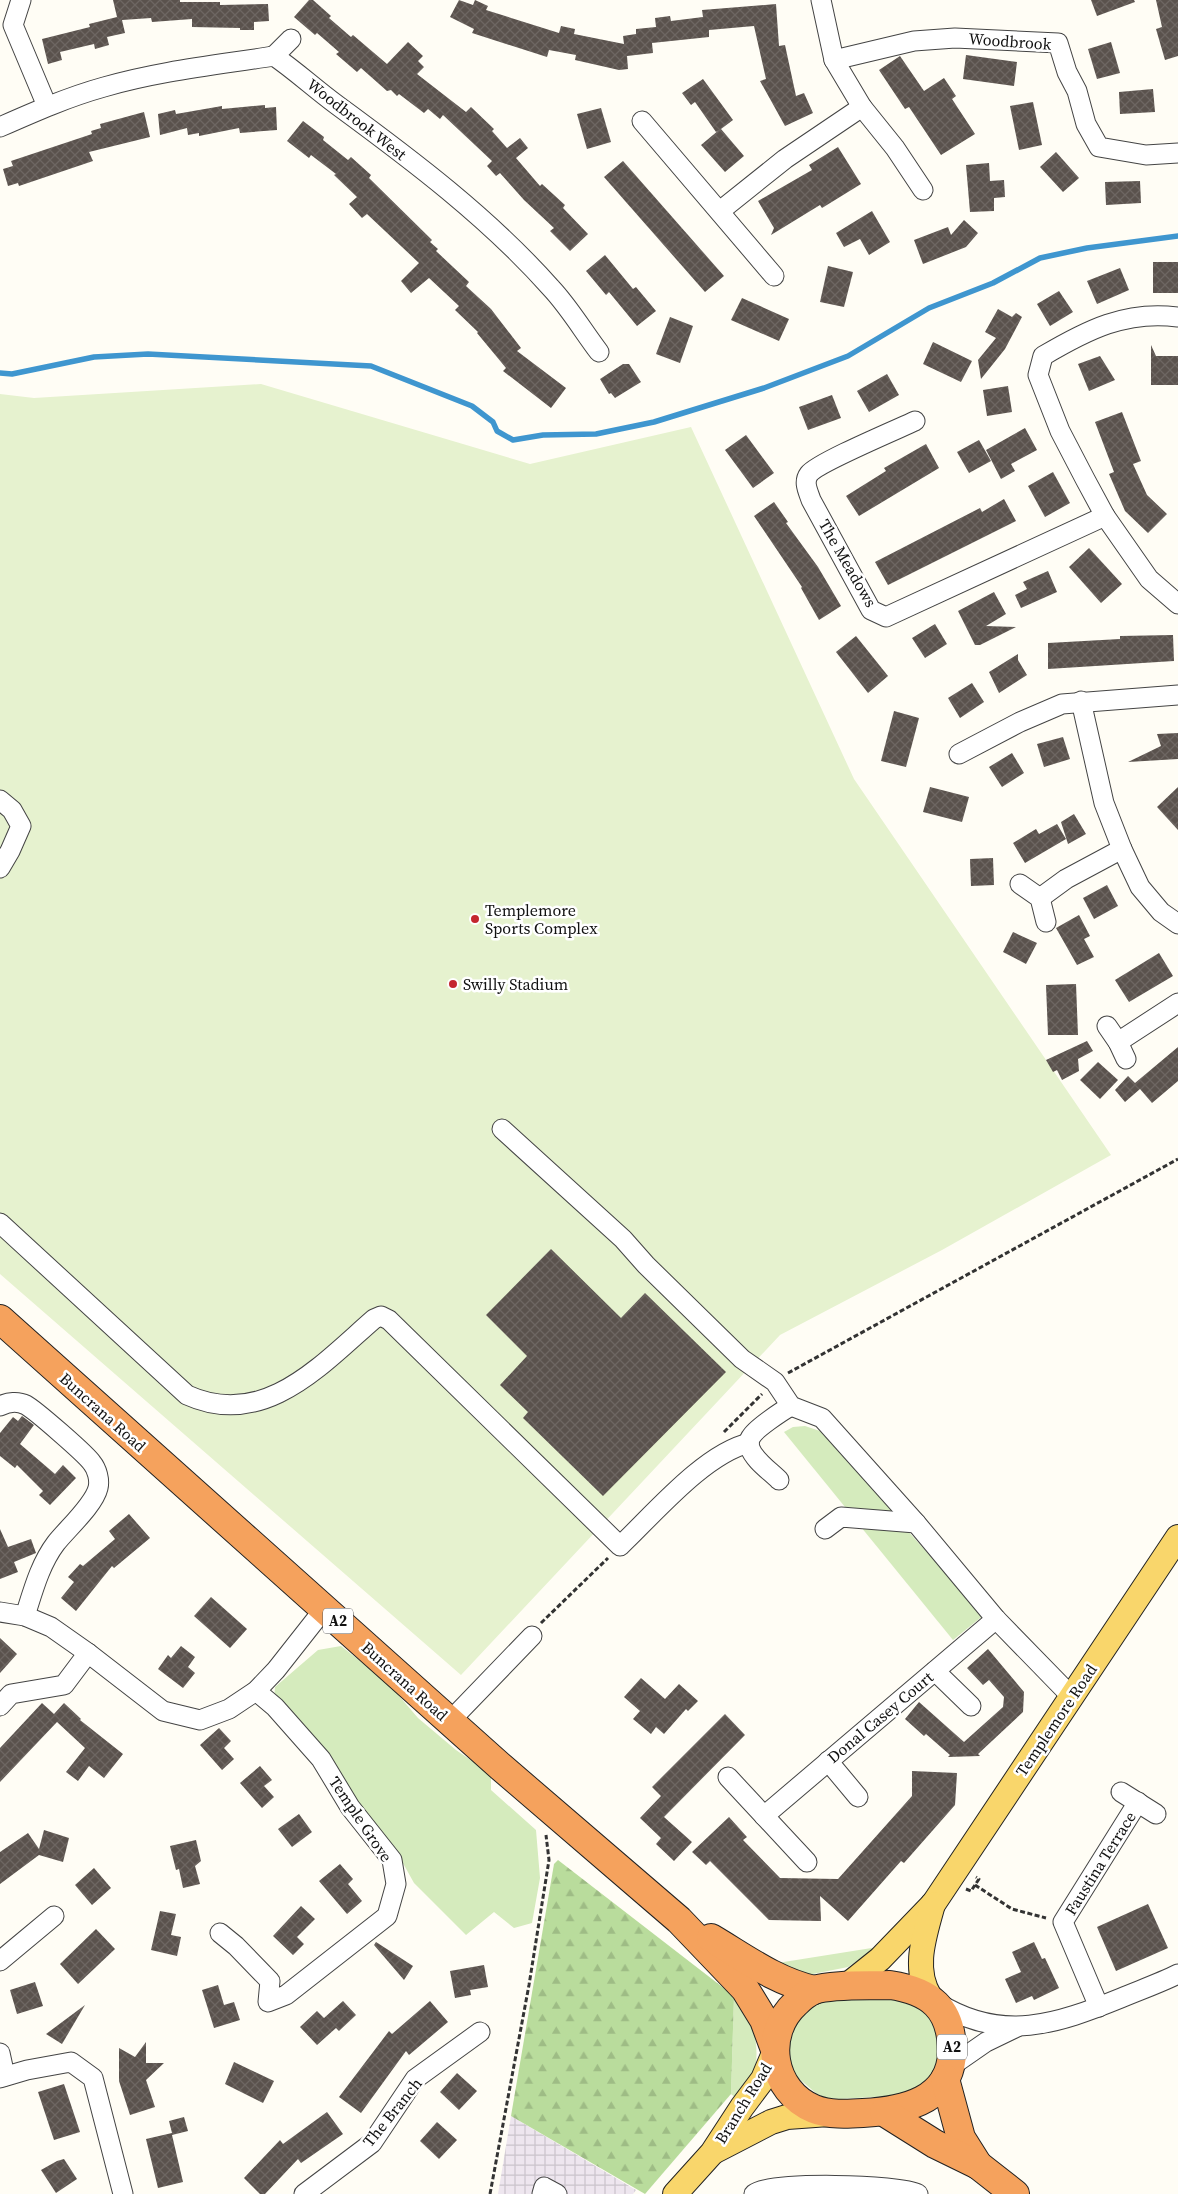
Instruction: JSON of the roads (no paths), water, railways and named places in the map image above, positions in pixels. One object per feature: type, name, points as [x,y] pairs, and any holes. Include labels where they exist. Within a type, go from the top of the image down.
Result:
[{"type":"highway","name":"Buncrana Road","points":[[0,1320],[450,1721],[679,1920],[744,1989],[764,2020],[774,2050]]},
{"type":"highway","name":"Buncrana Road","points":[[679,1920],[771,1975],[785,1982],[814,1990]]},
{"type":"highway","name":"A2","points":[[814,1990],[890,1985],[918,1991],[932,2000],[943,2014],[952,2039],[948,2073],[961,2138],[978,2166]]},
{"type":"highway","points":[[774,2050],[781,2020],[803,1997],[814,1990]]},
{"type":"highway","name":"A2","points":[[774,2050],[784,2085],[797,2098],[814,2109],[835,2113],[884,2112],[916,2104],[935,2092],[948,2073]]},
{"type":"highway","name":"A2","points":[[884,2112],[935,2144],[978,2166],[1015,2194]]},
{"type":"main road","name":"Templemore Road","points":[[845,1988],[880,1959],[934,1902],[1178,1537]]},
{"type":"main road","name":"Templemore Road","points":[[932,2000],[922,1982],[920,1960],[934,1902]]},
{"type":"main road","name":"Branch Road","points":[[675,2194],[712,2153],[763,2079],[774,2050]]},
{"type":"main road","name":"Branch Road","points":[[712,2153],[771,2122],[787,2117],[835,2113]]},
{"type":"street","points":[[21,0],[13,25],[47,106]]},
{"type":"street","points":[[821,0],[834,60],[862,107],[895,148],[923,190]]},
{"type":"street","name":"Woodbrook","points":[[834,60],[914,41],[955,38],[1058,43],[1067,72],[1077,91],[1086,124],[1099,147],[1146,155],[1178,153]]},
{"type":"street","points":[[0,127],[47,106],[104,87],[176,70],[274,56],[291,39]]},
{"type":"street","name":"Woodbrook West","points":[[274,56],[293,68],[330,100],[444,186],[510,246],[552,289],[599,352]]},
{"type":"street","points":[[720,211],[784,159],[862,107]]},
{"type":"street","points":[[642,121],[774,276]]},
{"type":"street","points":[[1178,317],[1158,314],[1116,320],[1078,335],[1043,356],[1038,375],[1047,400],[1074,458],[1105,516],[1149,579],[1178,604]]},
{"type":"street","name":"The Meadows","points":[[915,422],[824,464],[810,473],[806,484],[811,500],[871,610],[886,617],[1105,516]]},
{"type":"street","points":[[959,754],[1020,722],[1062,704],[1081,701],[1178,695]]},
{"type":"street","points":[[1081,701],[1104,802],[1122,849],[1140,887],[1161,912],[1176,919]]},
{"type":"street","points":[[0,800],[12,810],[21,826],[0,868]]},
{"type":"street","points":[[1040,898],[1066,879],[1122,849]]},
{"type":"street","points":[[1020,884],[1040,898],[1046,922]]},
{"type":"street","points":[[1118,1042],[1178,1003]]},
{"type":"street","points":[[1106,1026],[1118,1042],[1126,1059]]},
{"type":"street","points":[[502,1129],[623,1239],[646,1265],[742,1358],[774,1382],[791,1406],[822,1418],[916,1523],[996,1619],[1071,1696]]},
{"type":"street","points":[[0,1223],[187,1395],[202,1402],[239,1405],[261,1400],[282,1392],[303,1380],[374,1319],[381,1316],[389,1320],[620,1546],[706,1463],[749,1443]]},
{"type":"street","points":[[0,1406],[10,1403],[26,1405],[88,1457],[96,1470],[99,1481],[96,1494],[70,1529],[57,1542],[46,1560],[25,1616]]},
{"type":"street","points":[[779,1480],[750,1450],[749,1443],[750,1437],[791,1406]]},
{"type":"street","points":[[825,1529],[841,1517],[916,1523]]},
{"type":"street","points":[[0,1612],[25,1616],[51,1627],[88,1653],[163,1712],[200,1720],[229,1709],[256,1691],[276,1670],[324,1609]]},
{"type":"street","name":"Donal Casey Court","points":[[764,1816],[996,1619]]},
{"type":"street","points":[[450,1721],[532,1636]]},
{"type":"street","points":[[0,1706],[11,1694],[64,1685],[88,1653]]},
{"type":"street","points":[[935,1671],[971,1706]]},
{"type":"street","name":"Temple Grove","points":[[220,1933],[236,1946],[270,1981],[268,2002],[286,1995],[387,1916],[396,1884],[392,1860],[350,1807],[321,1759],[275,1707],[256,1691]]},
{"type":"street","points":[[828,1761],[858,1797]]},
{"type":"street","points":[[728,1777],[807,1862]]},
{"type":"street","name":"Faustina Terrace","points":[[1121,1792],[1156,1814]]},
{"type":"street","name":"Faustina Terrace","points":[[1099,2007],[1063,1922],[1138,1802]]},
{"type":"street","points":[[0,1961],[54,1916]]},
{"type":"street","points":[[948,2073],[986,2042],[1017,2027],[1055,2022],[1099,2007],[1178,1974]]},
{"type":"street","points":[[932,2000],[961,2015],[1017,2027]]},
{"type":"street","name":"The Branch","points":[[304,2194],[372,2142],[415,2080],[480,2032]]},
{"type":"street","points":[[0,2053],[3,2077],[71,2062],[93,2078],[123,2194]]},
{"type":"street","points":[[754,2194],[758,2191],[777,2187],[799,2186],[870,2186],[910,2190],[918,2194]]},
{"type":"street","points":[[542,2194],[544,2187],[557,2194]]},
{"type":"waterway","points":[[0,373],[12,374],[94,357],[148,354],[371,366],[472,406],[493,422],[497,431],[513,440],[543,435],[596,434],[654,422],[764,388],[848,356],[929,308],[993,283],[1040,258],[1087,248],[1178,236]]},
{"type":"place","name":"Templemore Sports Complex","points":[[475,919]]},
{"type":"place","name":"Swilly Stadium","points":[[453,984]]}]
